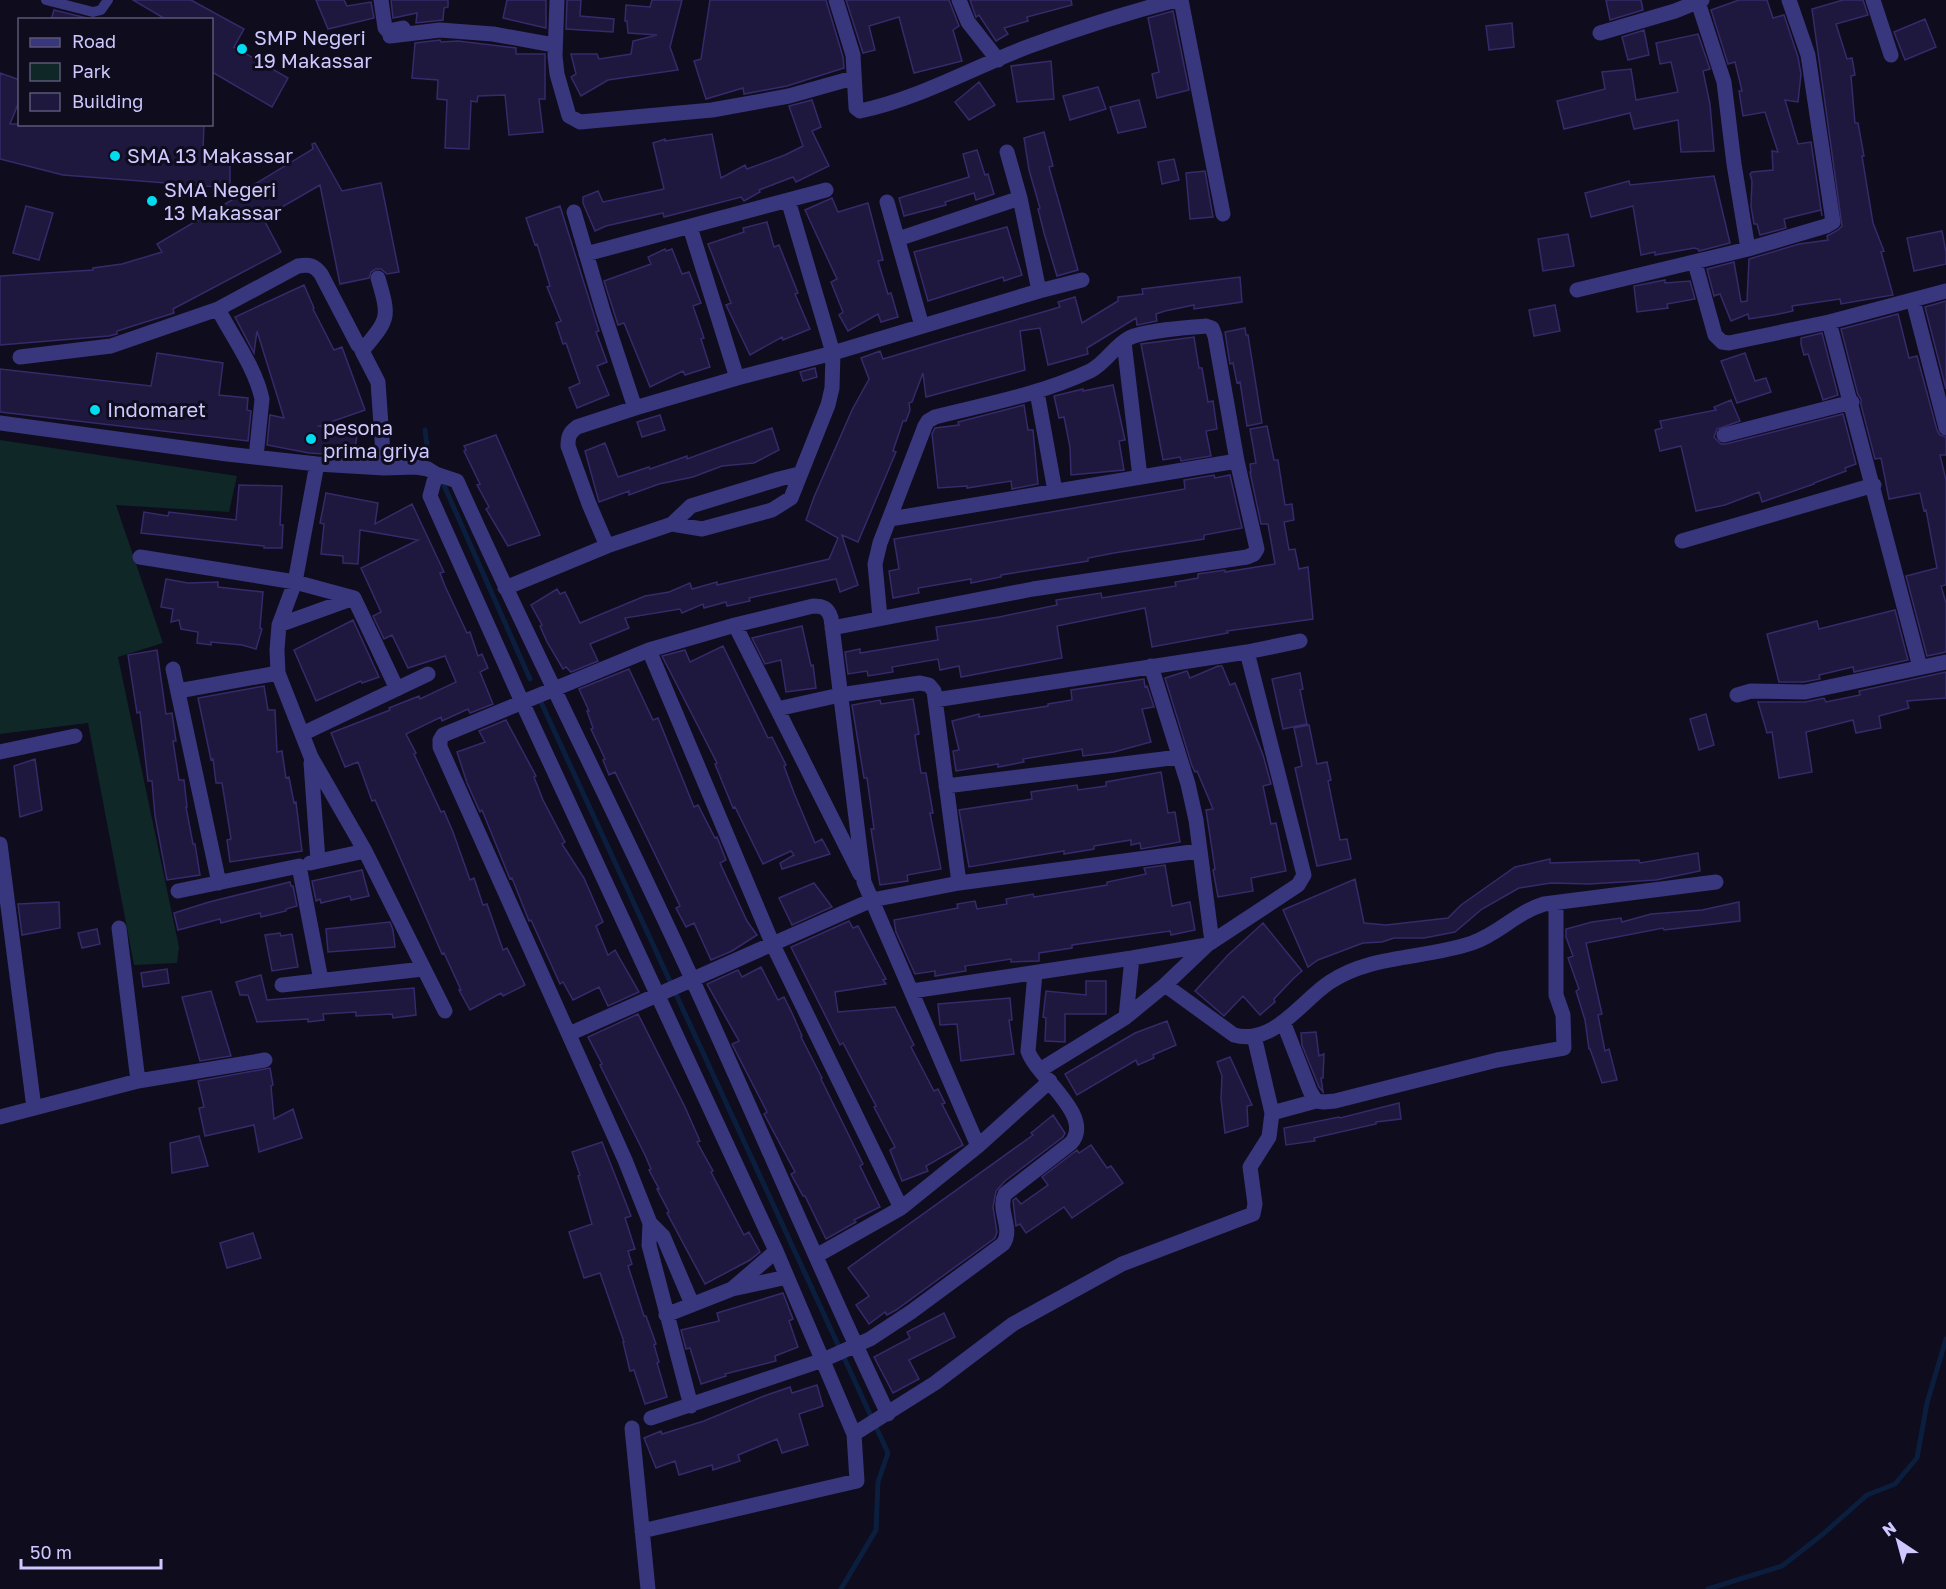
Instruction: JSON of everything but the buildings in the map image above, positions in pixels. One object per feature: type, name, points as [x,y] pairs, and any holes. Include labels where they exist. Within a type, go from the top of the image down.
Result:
[{"type":"street","points":[[381,0],[384,26],[387,30],[418,25]]},
{"type":"street","points":[[557,0],[554,45],[557,74],[569,116],[579,122],[712,110],[789,96],[853,78]]},
{"type":"street","points":[[836,0],[853,55],[853,78],[858,111],[949,81],[1027,47],[1133,11],[1178,0],[1223,214]]},
{"type":"street","points":[[959,0],[968,22],[998,60]]},
{"type":"street","points":[[1577,290],[1748,249],[1833,222],[1808,55],[1789,0]]},
{"type":"street","points":[[1873,0],[1891,55]]},
{"type":"street","points":[[1600,33],[1675,11],[1700,1],[1724,82],[1748,249]]},
{"type":"street","points":[[390,36],[440,30],[493,34],[554,45]]},
{"type":"street","points":[[1007,152],[1020,198],[1039,291]]},
{"type":"street","points":[[586,254],[826,190]]},
{"type":"street","points":[[898,239],[1020,198]]},
{"type":"street","points":[[672,524],[702,529],[772,510],[791,498],[828,405],[832,388],[833,353],[788,200]]},
{"type":"street","points":[[887,202],[922,326]]},
{"type":"street","points":[[574,212],[635,408]]},
{"type":"street","points":[[690,227],[737,378]]},
{"type":"street","points":[[1695,263],[1715,335],[1722,342],[1729,343],[1829,322],[1946,291]]},
{"type":"street","points":[[20,357],[111,346],[218,309],[298,266],[310,264],[316,267],[321,274],[358,345]]},
{"type":"street","points":[[378,278],[386,307],[383,325],[362,351],[378,382],[384,468]]},
{"type":"street","points":[[607,546],[568,446],[570,432],[577,427],[737,378],[833,353],[1082,280]]},
{"type":"street","points":[[1913,300],[1946,428]]},
{"type":"street","points":[[218,309],[254,374],[260,391],[262,399],[256,458]]},
{"type":"street","points":[[1829,322],[1874,485],[1920,667]]},
{"type":"street","points":[[832,628],[1033,589],[1251,556],[1257,549],[1237,461],[1212,328],[1206,326],[1138,335],[1124,342],[1092,370],[1037,392],[935,417],[928,421],[880,543],[876,564],[880,618]]},
{"type":"street","points":[[1124,342],[1140,477]]},
{"type":"street","points":[[1037,392],[1055,491]]},
{"type":"street","points":[[1724,435],[1852,402]]},
{"type":"street","points":[[0,423],[256,458],[384,468],[416,467],[428,469],[457,481],[505,588],[692,980],[888,1414]]},
{"type":"street","points":[[890,519],[1237,461]]},
{"type":"street","points":[[316,464],[295,582],[279,625],[276,650],[278,673],[311,757],[365,851],[445,1011]]},
{"type":"street","points":[[436,474],[430,496],[522,702],[776,1251],[855,1434],[857,1481],[642,1531]]},
{"type":"street","points":[[505,588],[607,546],[672,524],[692,506],[779,478],[799,474]]},
{"type":"street","points":[[1682,541],[1874,485]]},
{"type":"street","points":[[140,557],[295,582],[354,598],[397,689]]},
{"type":"street","points":[[279,625],[354,598]]},
{"type":"street","points":[[692,1304],[663,1236],[650,1223],[625,1160],[440,747],[440,740],[443,735],[649,650],[735,625],[820,606],[829,611],[832,628],[864,882]]},
{"type":"street","points":[[735,625],[864,882],[978,1146]]},
{"type":"street","points":[[935,700],[1247,652],[1300,641]]},
{"type":"street","points":[[649,650],[773,945],[902,1208]]},
{"type":"street","points":[[816,1256],[902,1208],[978,1146],[1045,1076],[1126,1017],[1165,985],[1209,943],[1292,891],[1304,875],[1247,652]]},
{"type":"street","points":[[1737,695],[1751,691],[1805,692],[1946,662]]},
{"type":"street","points":[[1151,666],[1196,820],[1209,943]]},
{"type":"street","points":[[173,669],[219,883]]},
{"type":"street","points":[[178,691],[278,673]]},
{"type":"street","points":[[302,734],[428,675]]},
{"type":"street","points":[[777,708],[840,695],[926,683],[933,688],[959,884]]},
{"type":"street","points":[[0,752],[75,736]]},
{"type":"street","points":[[946,786],[1179,756]]},
{"type":"street","points":[[311,757],[318,861]]},
{"type":"street","points":[[0,844],[34,1108]]},
{"type":"street","points":[[178,891],[365,851]]},
{"type":"street","points":[[569,1034],[872,900],[959,884],[1199,851]]},
{"type":"street","points":[[298,866],[321,980]]},
{"type":"street","points":[[1165,985],[1234,1035],[1244,1038],[1284,1024],[1317,992],[1342,975],[1383,960],[1471,944],[1486,938],[1531,908],[1544,904],[1716,882]]},
{"type":"street","points":[[1272,1113],[1316,1101],[1335,1101],[1497,1060],[1564,1048],[1563,1015],[1556,995],[1556,903]]},
{"type":"street","points":[[119,928],[138,1081]]},
{"type":"street","points":[[912,991],[1132,958],[1209,943]]},
{"type":"street","points":[[1126,1017],[1132,958]]},
{"type":"street","points":[[282,985],[423,969]]},
{"type":"street","points":[[651,1418],[823,1360],[870,1339],[1006,1240],[1002,1203],[1005,1194],[1071,1143],[1077,1135],[1072,1114],[1030,1058],[1028,1044],[1035,973]]},
{"type":"street","points":[[1284,1024],[1316,1101]]},
{"type":"street","points":[[855,1434],[934,1383],[1013,1324],[1122,1264],[1253,1214],[1255,1204],[1250,1167],[1269,1137],[1272,1113],[1254,1036]]},
{"type":"street","points":[[0,1117],[138,1081],[265,1060]]},
{"type":"street","points":[[650,1223],[649,1245],[691,1406]]},
{"type":"street","points":[[732,1288],[776,1251]]},
{"type":"street","points":[[666,1315],[732,1288],[787,1276]]},
{"type":"street","points":[[632,1428],[648,1589]]},
{"type":"lane","points":[[46,0],[93,12],[101,10],[108,0]]},
{"type":"green space","points":[[0,440],[237,476],[229,512],[116,505],[163,643],[118,657],[179,947],[177,963],[134,965],[88,723],[0,734]]},
{"type":"waterway","points":[[425,430],[428,453]]},
{"type":"waterway","points":[[442,481],[530,679]]},
{"type":"waterway","points":[[540,700],[888,1453],[878,1482],[876,1530],[841,1589]]},
{"type":"waterway","points":[[1708,1589],[1782,1566],[1867,1495],[1895,1484],[1917,1458],[1927,1403],[1946,1339]]},
{"type":"place","name":"SMP Negeri 19 Makassar","points":[[242,49]]},
{"type":"place","name":"SMA 13 Makassar","points":[[115,156]]},
{"type":"place","name":"SMA Negeri 13 Makassar","points":[[152,201]]},
{"type":"place","name":"Indomaret","points":[[95,410]]},
{"type":"place","name":"pesona prima griya","points":[[311,439]]}]
